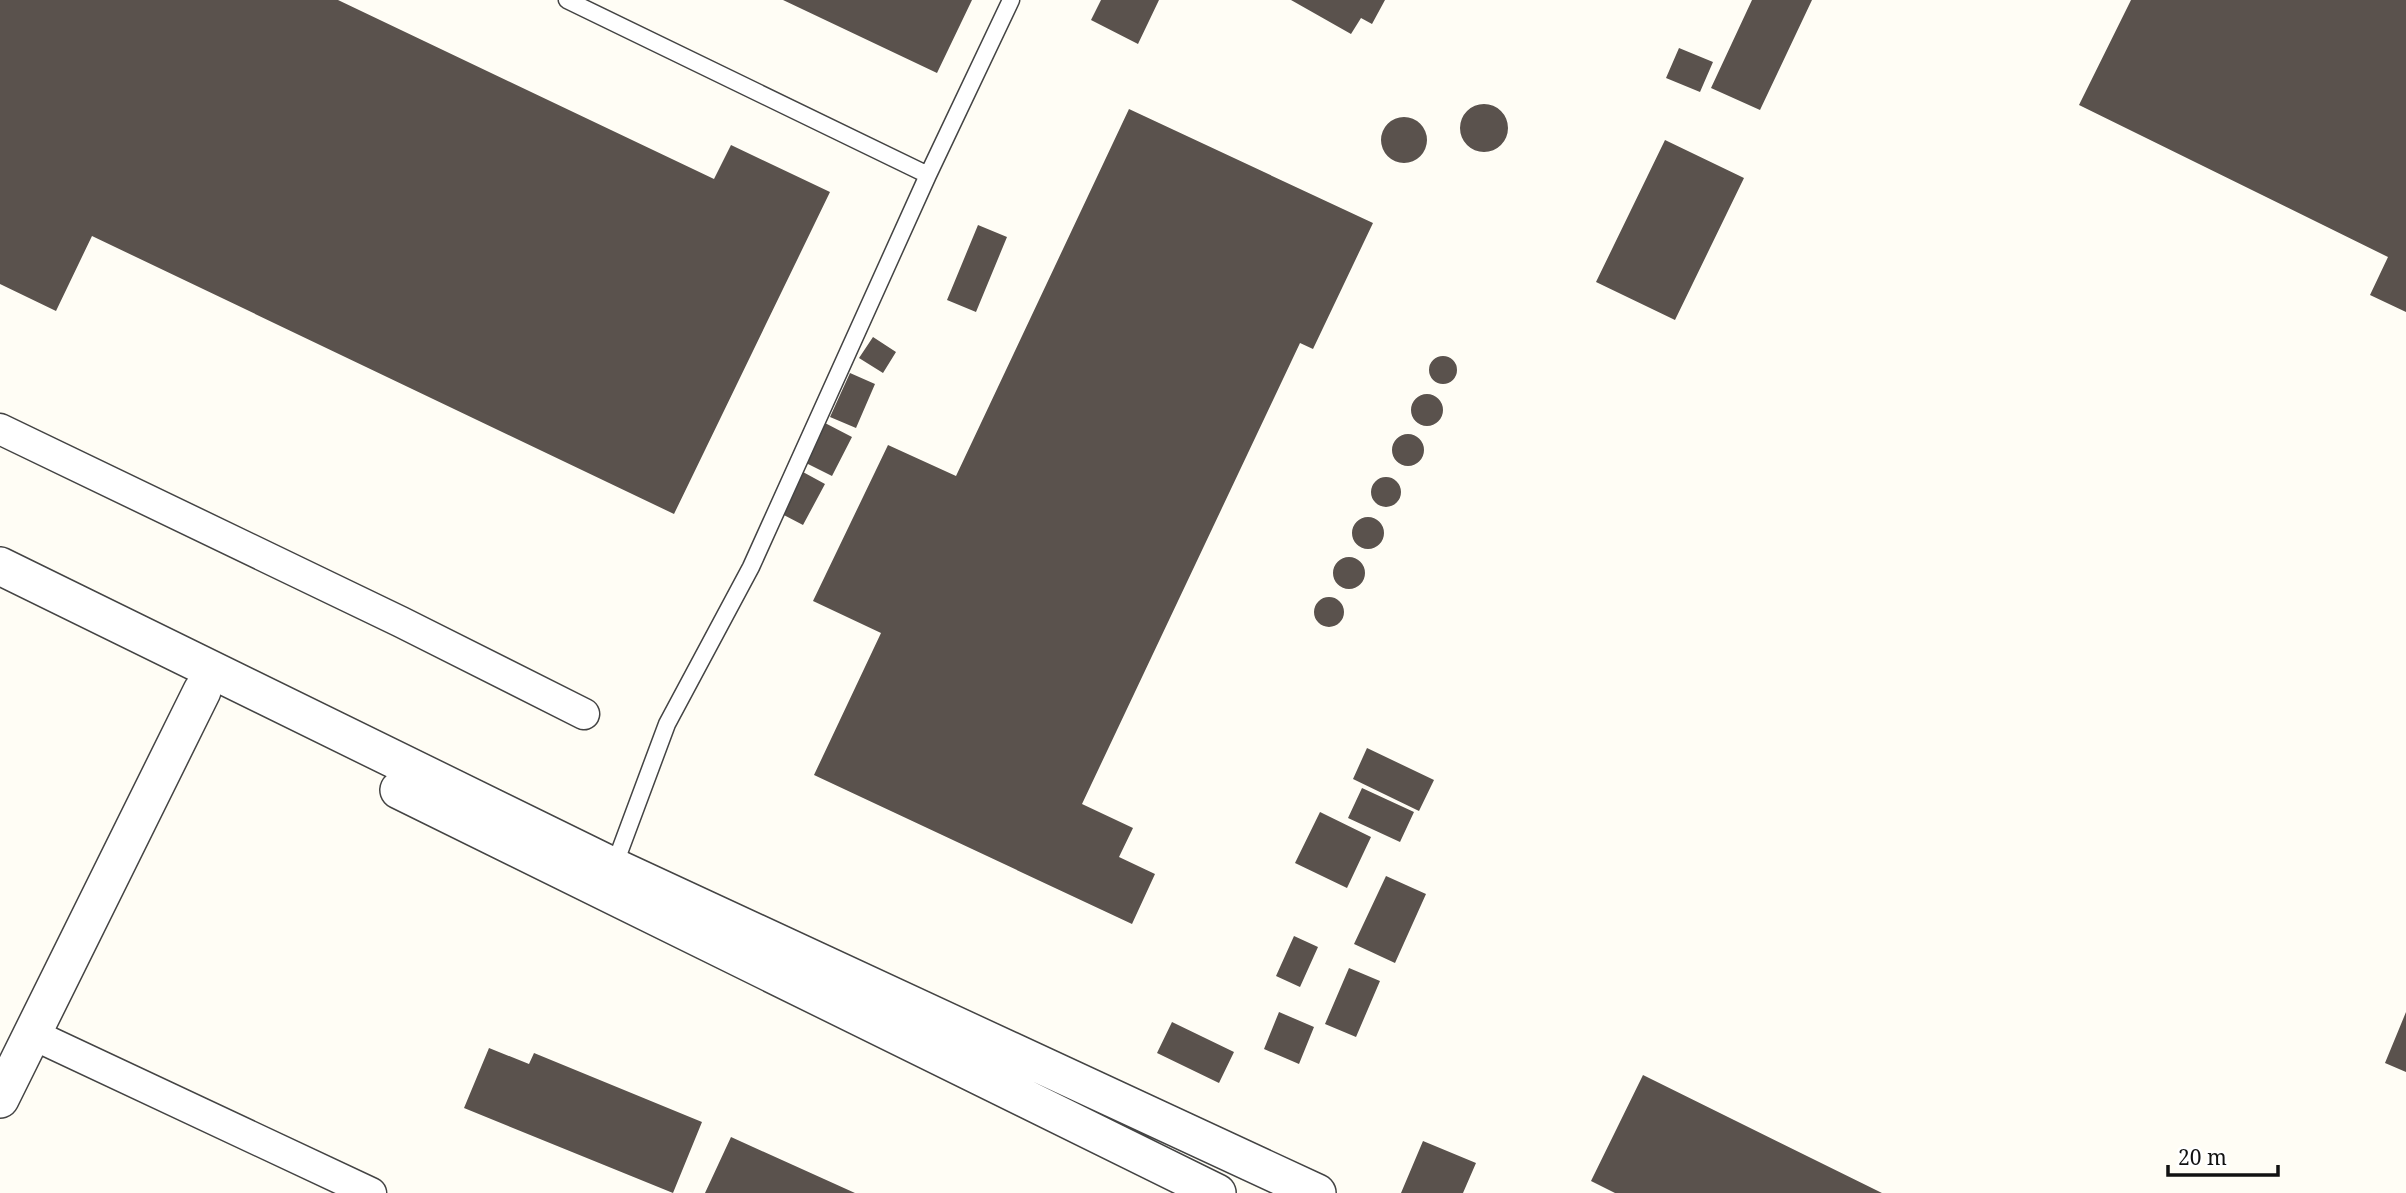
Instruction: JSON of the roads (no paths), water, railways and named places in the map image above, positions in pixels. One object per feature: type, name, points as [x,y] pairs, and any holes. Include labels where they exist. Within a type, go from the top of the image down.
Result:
[{"type":"street","points":[[0,429],[401,622],[584,714]]},
{"type":"street","points":[[0,566],[1217,1193]]},
{"type":"street","points":[[0,592],[202,691],[608,879],[1317,1193]]},
{"type":"street","points":[[0,1099],[202,691]]},
{"type":"street","points":[[32,1034],[371,1193]]},
{"type":"lane","points":[[567,0],[928,175]]},
{"type":"lane","points":[[608,879],[667,724],[751,567],[928,175],[1011,0]]}]
